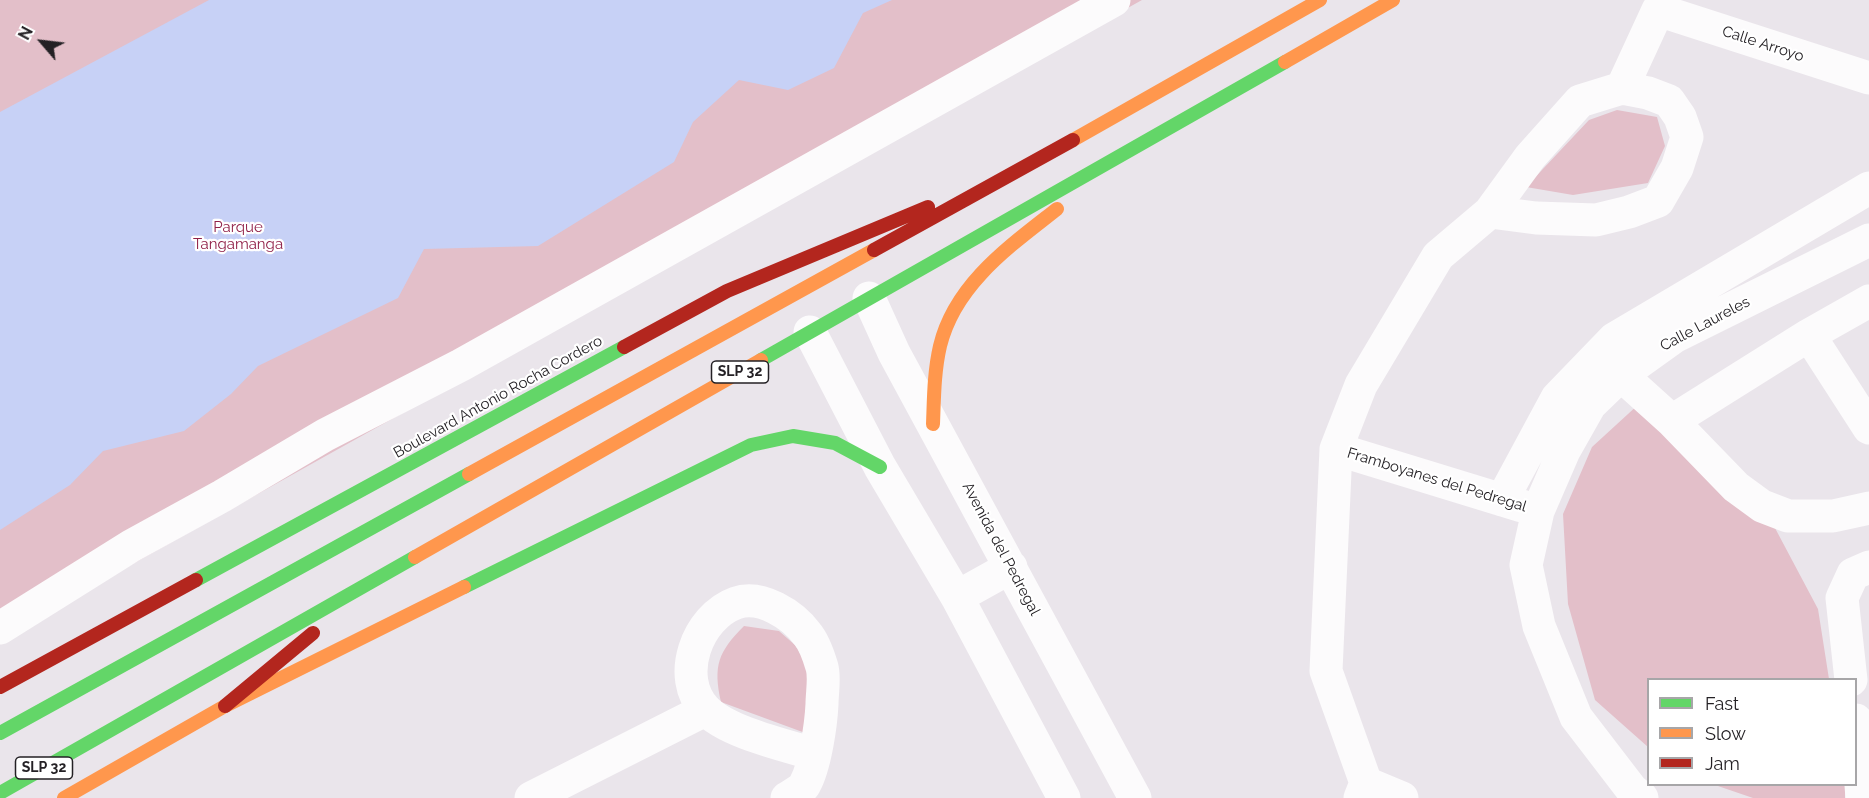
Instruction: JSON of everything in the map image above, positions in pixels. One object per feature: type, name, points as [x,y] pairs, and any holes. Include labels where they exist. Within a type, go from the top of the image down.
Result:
[{"type":"main road","name":"SLP 32","points":[[0,733],[1026,166],[1320,0]]},
{"type":"main road","name":"SLP 32","points":[[0,793],[1393,0]]},
{"type":"main road","points":[[933,424],[938,359],[944,333],[953,313],[974,281],[1002,254],[1130,149]]},
{"type":"main road","name":"Boulevard Antonio Rocha Cordero","points":[[0,687],[727,291],[1026,166]]},
{"type":"main road","points":[[64,798],[225,706],[751,445],[793,436],[835,443],[880,467]]},
{"type":"main road","points":[[225,706],[381,577]]},
{"type":"street","points":[[0,628],[131,546],[325,435],[471,359],[1114,0]]},
{"type":"street","name":"Calle Arroyo","points":[[1622,88],[1658,10],[1869,78]]},
{"type":"street","points":[[1402,798],[1363,791],[1326,671],[1336,449],[1361,385],[1438,256],[1490,212],[1530,157],[1580,101],[1622,88],[1648,93],[1670,101],[1680,117],[1687,137],[1677,168],[1658,201],[1629,212],[1596,220],[1536,218],[1490,212]]},
{"type":"street","points":[[1502,500],[1557,398],[1614,339],[1861,200]]},
{"type":"street","name":"Calle Laureles","points":[[1642,798],[1632,790],[1576,717],[1539,626],[1526,565],[1538,511],[1564,451],[1590,405],[1621,375],[1674,338],[1869,240]]},
{"type":"street","name":"Avenida del Pedregal","points":[[869,298],[894,353],[1135,798]]},
{"type":"street","points":[[1672,421],[1809,335],[1869,301]]},
{"type":"street","points":[[810,332],[880,467],[957,597],[1053,789]]},
{"type":"street","points":[[1809,335],[1869,428]]},
{"type":"street","points":[[1614,339],[1621,375],[1672,421],[1736,487],[1762,506],[1788,516],[1833,516],[1869,508]]},
{"type":"street","name":"Framboyanes del Pedregal","points":[[1336,449],[1538,511]]},
{"type":"street","points":[[957,597],[1011,567]]},
{"type":"street","points":[[1851,678],[1842,598],[1853,574],[1869,567]]},
{"type":"street","points":[[787,798],[804,786],[814,754],[821,716],[823,669],[808,634],[785,613],[772,605],[737,602],[719,613],[699,636],[692,657],[694,694],[705,710],[730,726],[760,738],[814,754]]},
{"type":"street","points":[[531,798],[705,710]]},
{"type":"street","points":[[1857,733],[1862,798]]},
{"type":"green space","name":"Parque Tangamanga","points":[[0,0],[1142,0],[0,638]]},
{"type":"green space","points":[[1617,110],[1657,117],[1665,146],[1648,183],[1573,195],[1526,187],[1589,120]]},
{"type":"green space","points":[[1640,403],[1775,528],[1818,609],[1829,678],[1647,678],[1647,746],[1595,700],[1568,604],[1563,514],[1592,447]]},
{"type":"green space","points":[[744,626],[779,631],[795,645],[809,667],[808,734],[721,702],[718,679],[720,660],[728,644]]},
{"type":"green space","points":[[1718,786],[1845,786],[1845,798],[1753,798]]},
{"type":"water","name":"Parque Tangamanga","points":[[209,0],[892,0],[863,13],[834,68],[788,90],[739,80],[693,122],[674,162],[538,246],[424,249],[398,298],[258,366],[231,394],[184,431],[103,451],[70,485],[0,530],[0,112]]},
{"type":"traffic: fast","points":[[761,360],[1285,62]]},
{"type":"traffic: fast","points":[[196,580],[624,347]]},
{"type":"traffic: fast","points":[[464,587],[751,445],[793,436],[835,443],[880,467]]},
{"type":"traffic: fast","points":[[0,733],[469,474]]},
{"type":"traffic: fast","points":[[0,793],[415,557]]},
{"type":"traffic: slow","points":[[1073,140],[1320,0]]},
{"type":"traffic: slow","points":[[1285,62],[1393,0]]},
{"type":"traffic: slow","points":[[933,424],[935,375],[940,346],[947,324],[958,304],[986,268],[1057,209]]},
{"type":"traffic: slow","points":[[469,474],[874,250]]},
{"type":"traffic: slow","points":[[415,557],[761,360]]},
{"type":"traffic: slow","points":[[64,798],[225,706],[464,587]]},
{"type":"traffic: jam","points":[[874,250],[1073,140]]},
{"type":"traffic: jam","points":[[624,347],[727,291],[928,207]]},
{"type":"traffic: jam","points":[[0,687],[196,580]]},
{"type":"traffic: jam","points":[[225,706],[313,633]]}]
